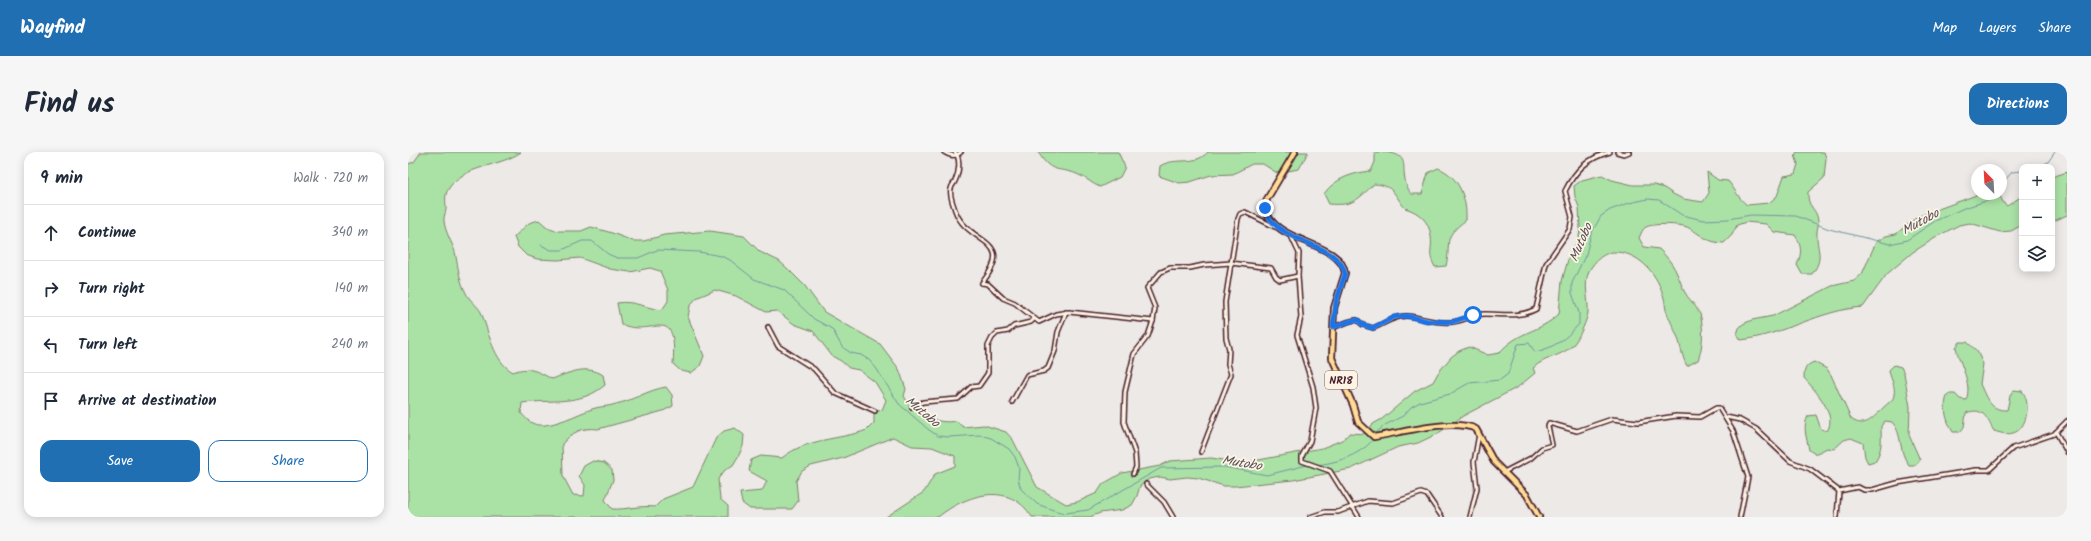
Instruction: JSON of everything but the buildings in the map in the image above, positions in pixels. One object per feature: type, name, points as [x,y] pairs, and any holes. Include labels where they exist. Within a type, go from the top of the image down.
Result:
[{"type":"main road","name":"NR18","points":[[1295,152],[1265,204],[1266,213],[1275,226],[1291,236],[1319,248],[1330,255],[1344,268],[1345,274],[1334,308],[1333,361],[1353,405],[1358,422],[1374,437],[1402,430],[1445,426],[1468,426],[1476,429],[1480,433]]},
{"type":"main road","points":[[1480,433],[1494,462],[1527,495],[1539,517]]},
{"type":"street","points":[[944,152],[949,155],[961,152]]},
{"type":"street","points":[[1333,327],[1340,326],[1349,320],[1358,320],[1363,325],[1373,328],[1394,317],[1407,316],[1428,321],[1452,322],[1473,315],[1484,314],[1506,316],[1528,313],[1536,309],[1546,264],[1570,229],[1572,216],[1565,191],[1576,172],[1584,164],[1610,152]]},
{"type":"street","points":[[1617,152],[1624,154],[1629,152]]},
{"type":"street","points":[[956,154],[959,171],[950,189],[955,211],[960,220],[976,237],[986,241],[994,250],[996,260],[992,270],[982,283],[988,284],[1002,298],[1015,303],[1034,319],[1041,322],[1056,314],[1066,312],[1153,321]]},
{"type":"street","points":[[1201,452],[1231,374],[1228,364],[1229,349],[1226,338],[1225,302],[1235,231],[1240,214],[1244,212],[1275,226]]},
{"type":"street","points":[[1291,236],[1299,253],[1298,276],[1301,316],[1297,334],[1313,387],[1316,408],[1310,442],[1302,456],[1302,460],[1330,471],[1358,517]]},
{"type":"street","points":[[1134,474],[1135,453],[1124,422],[1125,392],[1134,354],[1148,336],[1153,321],[1155,308],[1148,288],[1161,272],[1170,268],[1190,268],[1204,264],[1231,263],[1271,268],[1276,277],[1280,280],[1298,276]]},
{"type":"street","points":[[1012,402],[1027,375],[1044,372],[1048,368],[1054,357],[1058,332],[1066,312]]},
{"type":"street","points":[[912,407],[923,402],[958,399],[971,388],[979,386],[988,373],[988,346],[992,338],[997,333],[1008,331],[1014,326],[1031,322],[1034,319]]},
{"type":"street","points":[[768,327],[778,346],[814,369],[835,393],[875,411]]},
{"type":"street","points":[[1504,473],[1531,458],[1542,448],[1552,445],[1548,426],[1550,423],[1577,431],[1612,420],[1638,422],[1676,416],[1700,417],[1716,408],[1719,408],[1726,417],[1733,431],[1748,477],[1740,517]]},
{"type":"street","points":[[1726,417],[1740,420],[1756,429],[1790,461],[1810,469],[1839,491],[1858,487],[1864,490],[1872,490],[1897,483],[1976,470],[1989,470],[2013,448],[2051,436],[2067,421]]},
{"type":"street","points":[[2056,432],[2067,452]]},
{"type":"street","points":[[1470,517],[1477,488],[1474,462],[1480,433]]},
{"type":"street","points":[[1146,484],[1164,502],[1173,517]]},
{"type":"street","points":[[1837,517],[1839,491]]},
{"type":"street","points":[[1310,517],[1322,513],[1338,512],[1372,500],[1393,502],[1421,493],[1427,495],[1442,517]]},
{"type":"street","points":[[1322,513],[1324,517]]},
{"type":"green space","points":[[421,152],[521,152],[503,161],[473,170],[456,180],[447,191],[444,221],[455,252],[462,283],[467,296],[481,312],[496,353],[506,367],[513,372],[528,369],[552,379],[571,372],[590,370],[603,375],[605,385],[596,392],[576,399],[522,403],[521,413],[526,419],[538,425],[551,424],[595,408],[623,402],[659,388],[666,387],[672,395],[673,406],[663,411],[598,429],[578,431],[562,444],[563,476],[573,495],[584,496],[585,485],[579,476],[584,466],[593,461],[604,463],[612,470],[613,480],[605,500],[612,509],[655,507],[663,499],[693,487],[716,438],[724,431],[735,428],[744,435],[743,446],[733,465],[725,470],[718,479],[720,499],[728,506],[728,517],[408,517],[408,164],[414,162]]},
{"type":"green space","points":[[1038,152],[1118,152],[1125,167],[1120,177],[1100,187],[1074,173],[1053,168],[1043,160]]},
{"type":"green space","points":[[1208,152],[1308,152],[1299,169],[1277,173],[1263,164],[1252,164],[1233,174],[1211,175],[1190,182],[1179,183],[1159,176],[1160,166],[1166,163],[1197,159]]},
{"type":"green space","points":[[1375,152],[1397,155],[1402,159],[1404,164],[1406,185],[1411,194],[1422,194],[1428,173],[1438,168],[1451,176],[1456,182],[1463,196],[1466,220],[1458,226],[1450,236],[1446,266],[1435,267],[1431,258],[1430,231],[1426,222],[1415,212],[1405,208],[1393,192],[1386,186],[1374,184],[1359,198],[1350,203],[1329,204],[1324,194],[1328,188],[1345,177],[1371,171],[1375,162]]},
{"type":"green space","points":[[1797,152],[1824,152],[1826,158],[1824,178],[1808,192],[1810,204],[1817,216],[1818,222],[1817,238],[1819,258],[1816,268],[1812,274],[1802,274],[1797,265],[1800,257],[1800,250],[1799,243],[1795,235],[1774,232],[1766,224],[1746,222],[1737,225],[1732,235],[1724,243],[1709,240],[1687,227],[1678,225],[1660,224],[1649,226],[1642,232],[1639,238],[1644,247],[1659,249],[1669,260],[1684,291],[1700,314],[1702,343],[1700,355],[1698,360],[1687,366],[1678,338],[1666,310],[1658,281],[1641,261],[1634,257],[1617,252],[1608,253],[1594,263],[1587,276],[1586,287],[1588,313],[1581,331],[1572,346],[1562,353],[1538,364],[1533,368],[1535,373],[1518,387],[1463,416],[1437,434],[1418,443],[1398,447],[1351,469],[1293,480],[1224,486],[1198,478],[1187,477],[1170,479],[1160,477],[1149,479],[1140,486],[1132,505],[1122,510],[1100,513],[1090,517],[1032,517],[1022,505],[1011,498],[999,495],[986,495],[961,503],[938,517],[886,517],[924,492],[935,474],[955,466],[955,456],[932,447],[912,446],[893,437],[843,458],[811,466],[802,471],[796,481],[798,501],[792,509],[750,509],[742,503],[740,493],[762,491],[767,481],[749,471],[751,460],[761,456],[782,458],[791,451],[812,443],[867,430],[874,423],[874,412],[882,410],[886,400],[875,382],[859,370],[849,368],[832,356],[813,331],[794,324],[777,311],[766,312],[736,296],[715,290],[696,298],[690,306],[688,317],[704,356],[700,366],[691,373],[681,371],[673,364],[673,345],[671,333],[667,328],[660,326],[643,328],[621,324],[617,303],[634,303],[662,310],[668,301],[668,290],[660,271],[650,268],[630,272],[610,269],[580,258],[558,260],[537,259],[526,255],[518,247],[514,237],[529,223],[539,220],[547,227],[558,231],[581,231],[591,227],[633,241],[644,241],[664,235],[710,231],[744,236],[760,252],[779,261],[788,269],[805,286],[824,312],[880,344],[899,369],[906,389],[904,396],[919,413],[934,420],[949,422],[956,421],[963,427],[984,425],[1006,432],[1013,440],[1037,487],[1066,504],[1077,502],[1097,493],[1103,484],[1122,473],[1160,466],[1170,461],[1211,458],[1243,463],[1322,448],[1342,440],[1350,433],[1364,434],[1373,424],[1382,419],[1415,391],[1433,382],[1438,373],[1451,357],[1459,351],[1469,347],[1488,355],[1499,353],[1514,340],[1552,320],[1559,314],[1562,281],[1569,256],[1579,238],[1579,207],[1575,197],[1574,186],[1582,180],[1602,175],[1612,180],[1633,185],[1654,185],[1664,188],[1683,199],[1703,202],[1709,193],[1707,172],[1718,180],[1728,181],[1747,205],[1769,203],[1777,196],[1784,176],[1795,174],[1798,164],[1795,155]]},
{"type":"green space","points":[[2067,172],[2067,215],[2055,221],[2055,200],[2055,176]]},
{"type":"green space","points":[[1971,197],[1971,200],[2002,200],[2007,206],[2019,198],[2019,227],[2011,231],[2000,232],[1970,223],[1959,225],[1913,252],[1887,274],[1863,307],[1847,309],[1817,317],[1772,333],[1741,340],[1737,334],[1739,328],[1743,324],[1752,320],[1773,316],[1832,286],[1854,281],[1862,274],[1876,242],[1886,236],[1896,234],[1917,217]]},
{"type":"green space","points":[[1960,342],[1967,342],[1977,351],[1983,364],[1980,384],[1989,402],[1993,406],[2001,410],[2007,410],[2010,396],[2014,390],[2022,391],[2025,396],[2027,408],[2025,421],[2018,430],[2008,434],[1994,431],[1984,415],[1977,411],[1972,411],[1966,413],[1964,427],[1960,432],[1953,432],[1948,423],[1945,408],[1946,399],[1948,394],[1955,394],[1960,399],[1966,400],[1968,394],[1967,380],[1956,347]]},
{"type":"green space","points":[[1814,362],[1827,369],[1851,419],[1861,423],[1870,420],[1892,400],[1894,388],[1889,370],[1894,365],[1901,367],[1904,373],[1910,407],[1909,435],[1920,460],[1916,465],[1909,465],[1903,454],[1898,432],[1895,426],[1892,422],[1885,421],[1881,426],[1880,449],[1878,457],[1875,461],[1868,463],[1865,457],[1863,443],[1851,438],[1844,440],[1834,449],[1827,448],[1815,454],[1809,450],[1805,429],[1808,416],[1816,415],[1821,429],[1827,431],[1830,425],[1830,418],[1824,403],[1804,378],[1806,368],[1809,364]]},
{"type":"waterway","name":"Mutobo","points":[[2044,164],[2048,162],[2055,152]]},
{"type":"waterway","name":"Mutobo","points":[[2007,178],[2012,172],[2019,171]]},
{"type":"waterway","name":"Mutobo","points":[[1377,432],[1385,425],[1403,416],[1411,407],[1420,402],[1450,394],[1469,383],[1500,380],[1508,374],[1518,344],[1529,343],[1535,352],[1560,342],[1570,334],[1579,324],[1579,313],[1572,293],[1572,283],[1586,254],[1591,234],[1601,216],[1610,210],[1629,203],[1648,199],[1659,200],[1682,215],[1703,220],[1728,219],[1751,215],[1796,216],[1829,229],[1890,244],[1907,240],[1935,221],[1964,208],[1990,200]]},
{"type":"waterway","name":"Mutobo","points":[[541,245],[551,250],[562,250],[582,241],[592,241],[608,254],[617,258],[638,258],[657,250],[699,252],[721,256],[730,260],[754,279],[784,290],[814,319],[832,329],[842,347],[851,353],[861,355],[869,360],[876,368],[899,404],[929,430],[938,436],[949,437],[980,435],[991,438],[1009,449],[1015,457],[1019,468],[1018,479],[1021,489],[1037,504],[1056,511],[1066,513],[1088,510],[1161,468],[1224,467],[1267,475],[1307,465]]},
{"type":"waterway","name":"Mutobo","points":[[1316,465],[1331,463],[1346,458],[1360,451],[1372,441]]},
{"type":"route","points":[[1265,208],[1266,213],[1275,226],[1291,236],[1319,248],[1330,255],[1344,268],[1345,274],[1334,308],[1333,327],[1340,326],[1349,320],[1358,320],[1363,325],[1373,328],[1394,317],[1407,316],[1428,321],[1452,322],[1463,320],[1473,315]]}]
